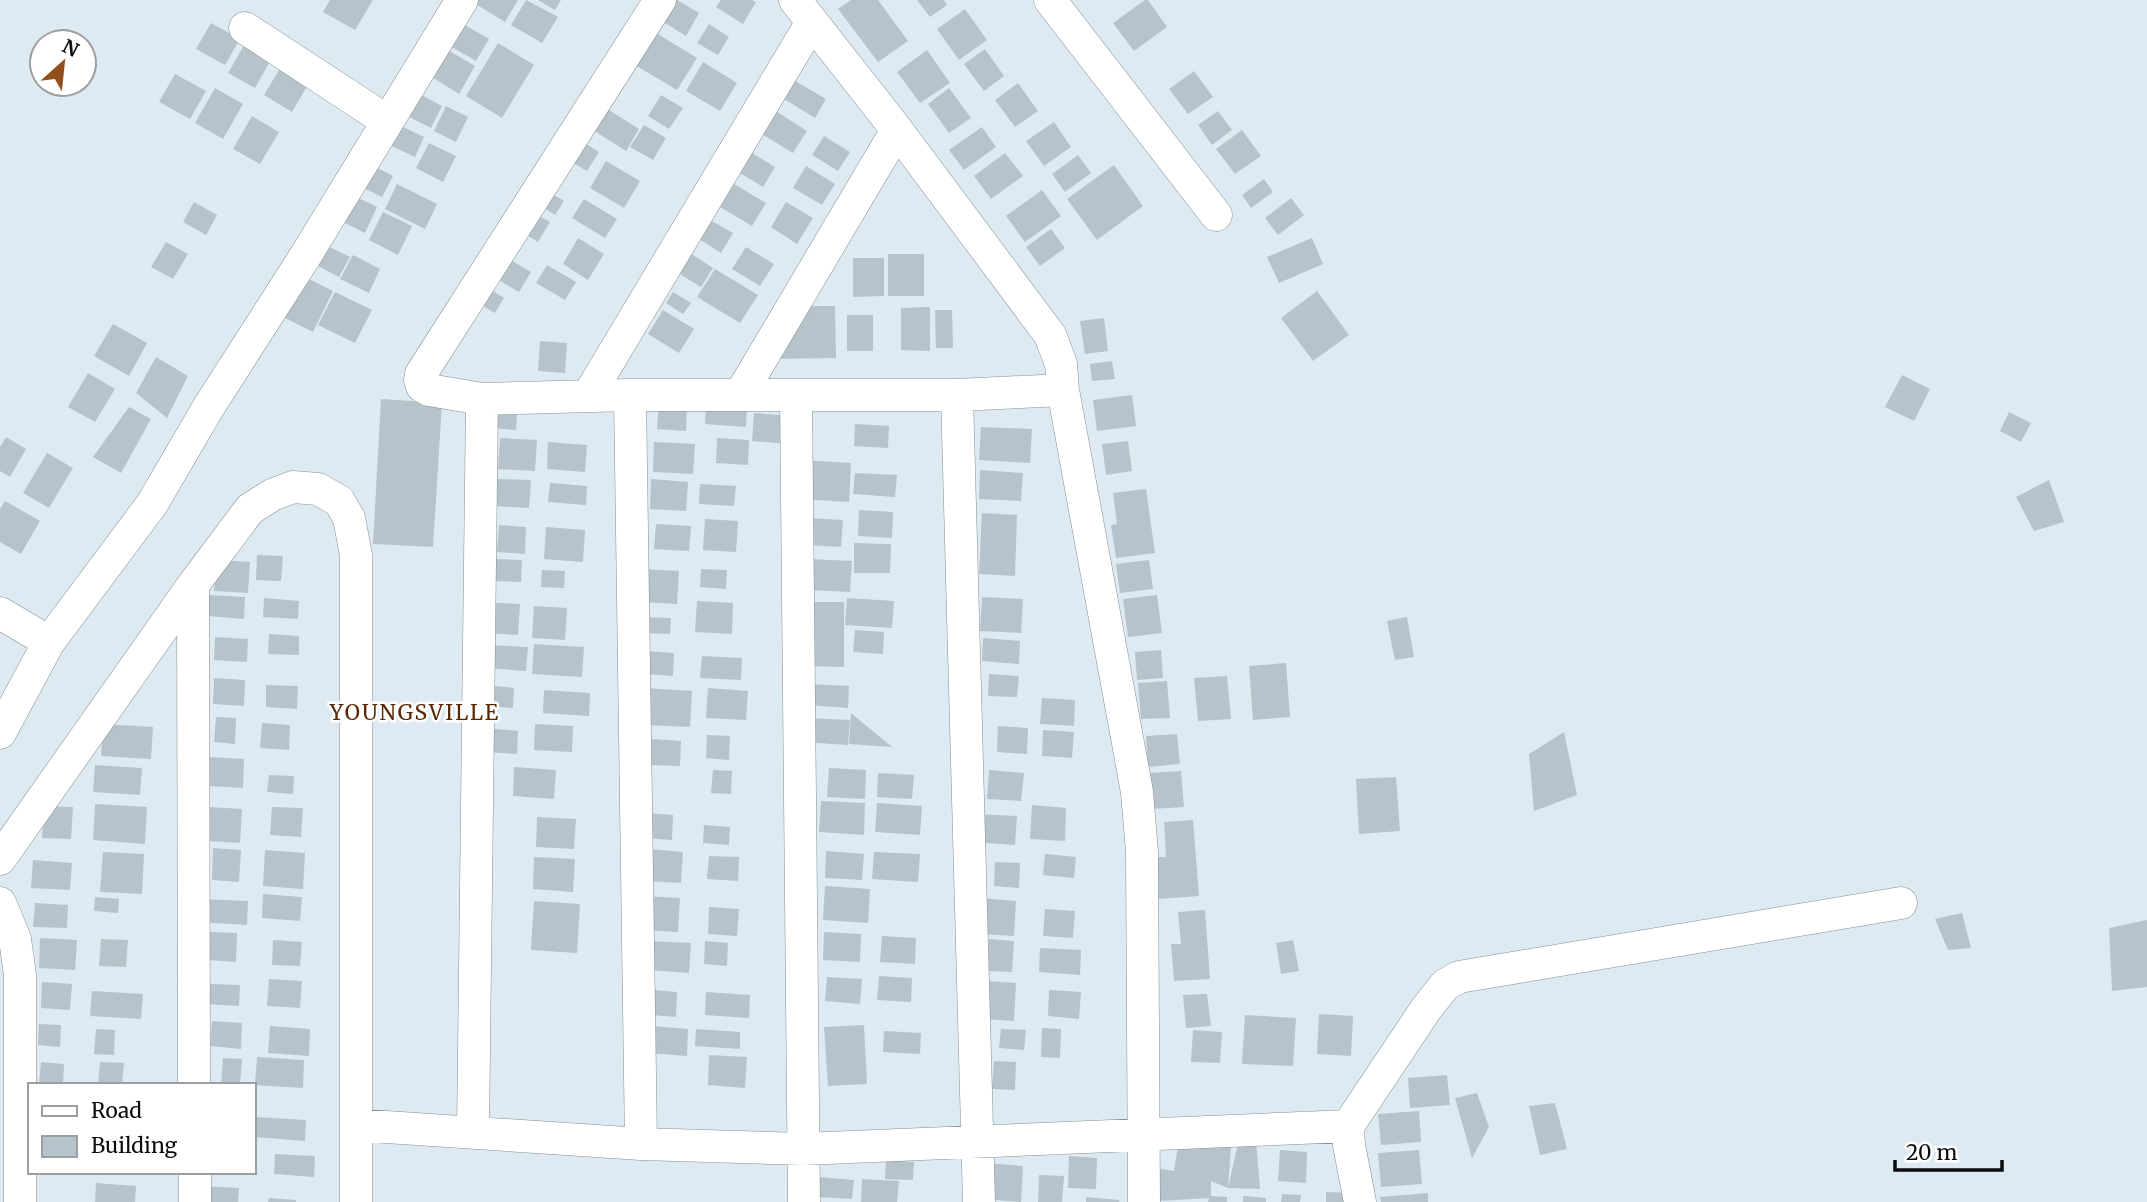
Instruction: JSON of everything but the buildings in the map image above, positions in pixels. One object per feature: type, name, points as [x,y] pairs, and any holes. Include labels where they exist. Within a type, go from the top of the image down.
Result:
[{"type":"street","points":[[0,733],[49,642],[152,504],[208,408],[306,255],[462,0]]},
{"type":"street","points":[[660,0],[421,374],[421,384],[429,390],[482,399],[630,395],[957,394],[1063,390]]},
{"type":"street","points":[[1050,0],[1216,215]]},
{"type":"street","points":[[588,396],[803,11],[897,130],[1050,335],[1061,364],[1063,390],[1137,792],[1142,852],[1144,1202]]},
{"type":"street","points":[[245,28],[387,121]]},
{"type":"street","points":[[740,395],[897,130]]},
{"type":"street","points":[[957,394],[979,1202]]},
{"type":"street","points":[[630,395],[641,1144]]},
{"type":"street","points":[[796,395],[804,1202]]},
{"type":"street","points":[[473,1132],[482,399]]},
{"type":"street","points":[[0,859],[193,585],[250,509],[272,495],[293,487],[318,489],[339,501],[349,518],[356,555],[356,1202]]},
{"type":"street","points":[[193,585],[194,1083]]},
{"type":"street","points":[[0,613],[49,642]]},
{"type":"street","points":[[0,903],[15,939],[20,975],[20,1202]]},
{"type":"street","points":[[1360,1202],[1349,1146],[1348,1126],[1426,1009],[1446,985],[1459,977],[1901,903]]},
{"type":"street","points":[[356,1125],[641,1144],[803,1149],[1348,1126]]},
{"type":"street","points":[[195,1174],[195,1202]]},
{"type":"district","name":"YOUNGSVILLE","points":[[415,713]]}]
